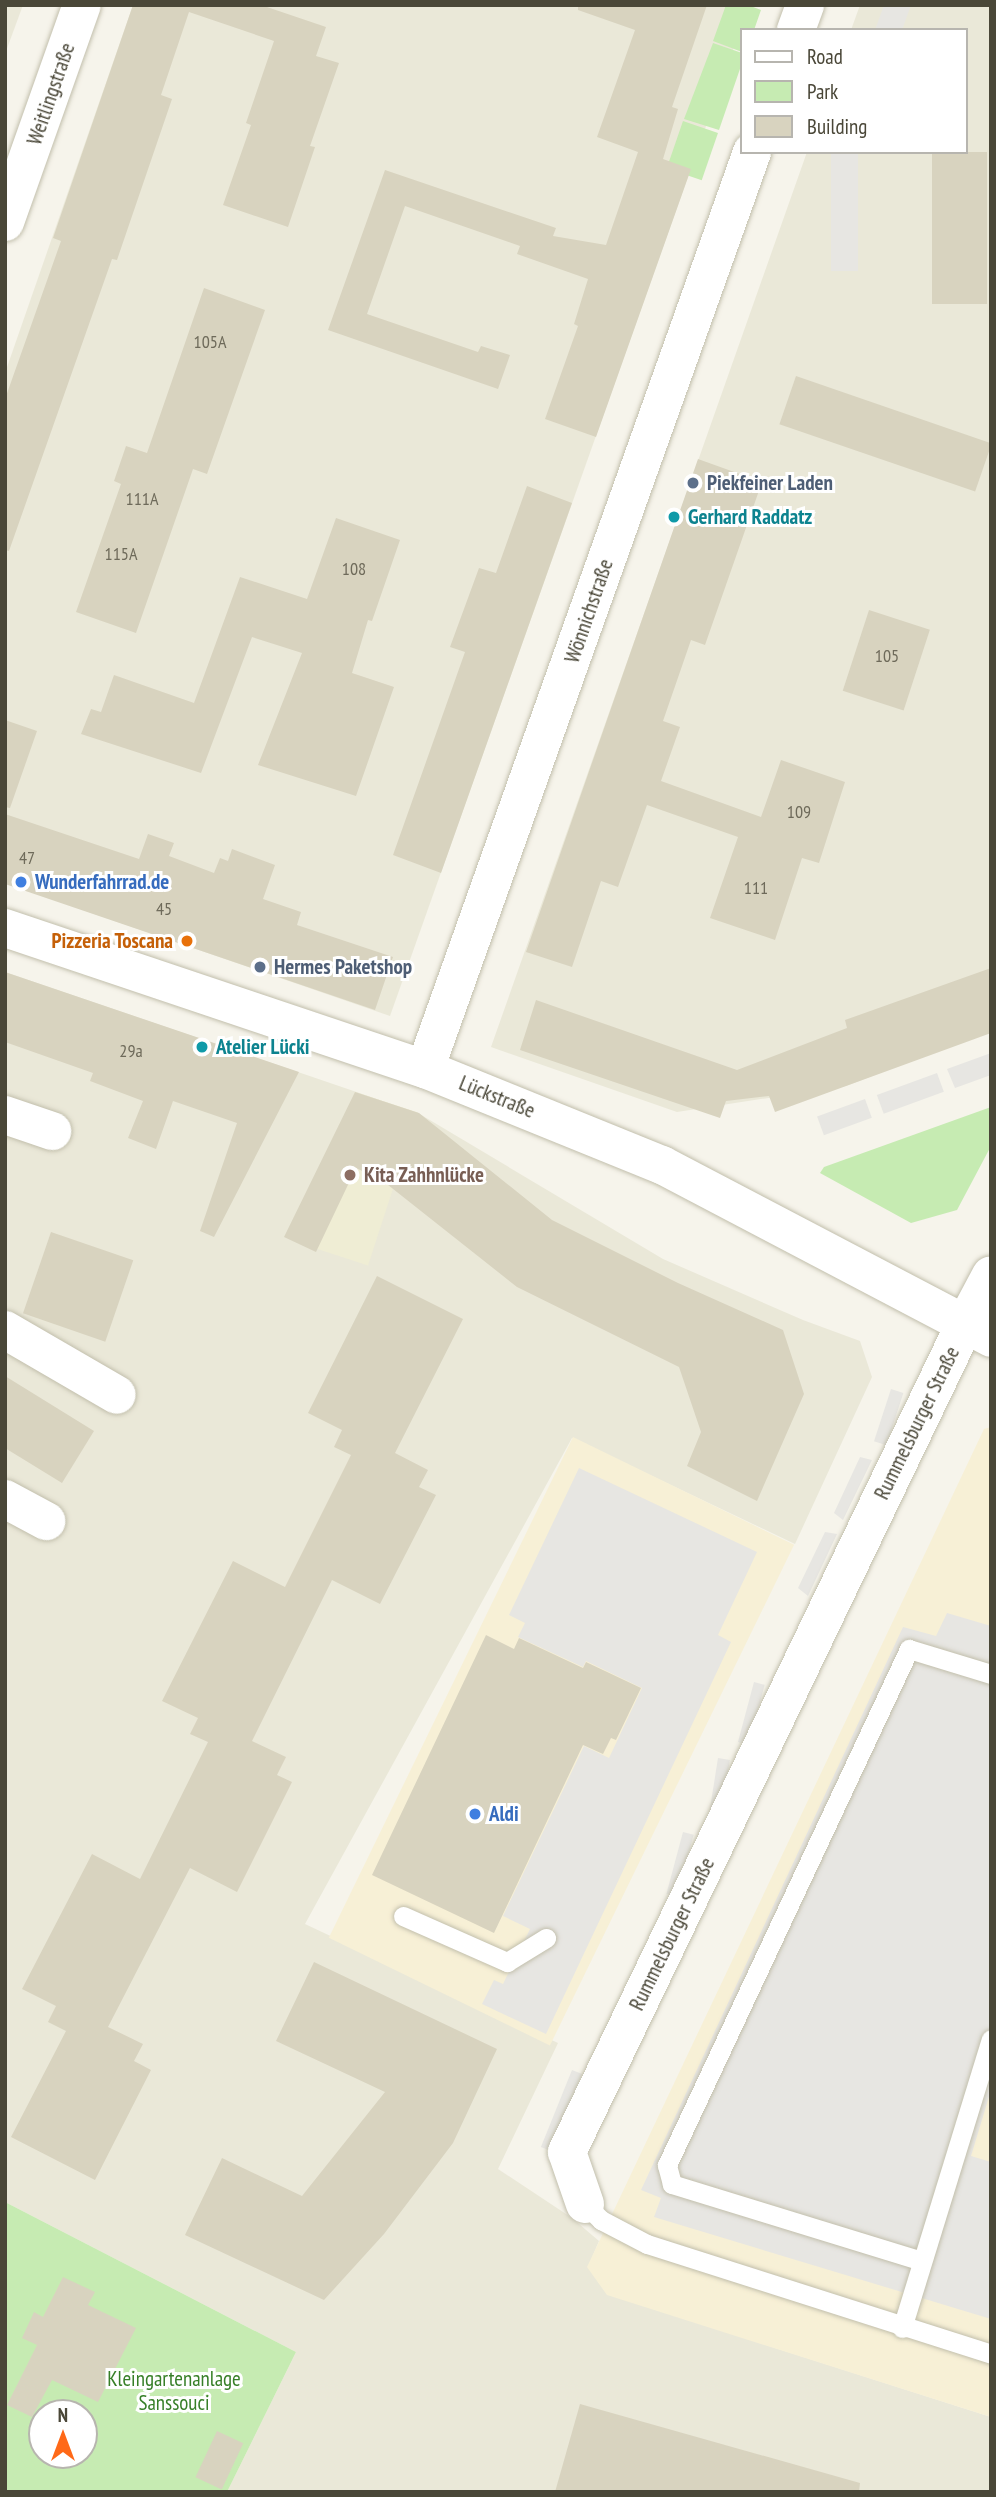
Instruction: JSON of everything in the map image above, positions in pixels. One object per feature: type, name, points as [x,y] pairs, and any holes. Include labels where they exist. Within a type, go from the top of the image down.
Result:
[{"type":"street","name":"Weitlingstraße","points":[[5,222],[82,5]]},
{"type":"street","points":[[797,28],[805,5]]},
{"type":"street","name":"Wönnichstraße","points":[[425,1069],[751,154]]},
{"type":"street","name":"Lückstraße","points":[[5,928],[425,1069],[662,1165],[978,1331]]},
{"type":"street","points":[[5,1115],[52,1131]]},
{"type":"street","name":"Rummelsburger Straße","points":[[585,2204],[567,2152],[978,1331],[991,1275]]},
{"type":"street","points":[[5,1329],[117,1395]]},
{"type":"street","points":[[5,1499],[46,1521]]},
{"type":"lane","points":[[922,2261],[672,2184],[667,2165],[909,1648],[991,1674]]},
{"type":"lane","points":[[404,1916],[507,1962],[547,1938]]},
{"type":"lane","points":[[902,2328],[991,2039]]},
{"type":"lane","name":"Rummelsburger Straße","points":[[585,2204],[601,2220],[647,2244],[902,2328],[991,2354]]},
{"type":"shaded area","points":[[5,5],[23,5],[5,54]]},
{"type":"shaded area","points":[[133,5],[749,5],[390,1016],[5,883],[5,373]]},
{"type":"shaded area","points":[[860,5],[991,5],[991,1030],[846,1086],[677,1112],[491,1047],[806,154],[968,154],[968,28],[852,28]]},
{"type":"shaded area","points":[[884,5],[911,5],[903,28],[876,28]]},
{"type":"shaded area","points":[[831,154],[858,154],[858,271],[831,271]]},
{"type":"shaded area","points":[[5,972],[418,1113],[663,1259],[803,1320],[860,1341],[872,1377],[795,1544],[572,1438],[305,1924],[558,2043],[498,2169],[572,2218],[599,2241],[588,2267],[607,2294],[991,2417],[991,2492],[227,2492],[296,2352],[5,2202]]},
{"type":"shaded area","points":[[991,1053],[991,1075],[955,1088],[947,1069]]},
{"type":"shaded area","points":[[937,1073],[944,1092],[884,1114],[877,1095]]},
{"type":"shaded area","name":"Kita Zahhnlücke","points":[[355,1092],[418,1112],[368,1266],[305,1245]]},
{"type":"shaded area","points":[[865,1099],[872,1118],[824,1135],[817,1116]]},
{"type":"shaded area","points":[[891,1389],[903,1393],[886,1445],[874,1441]]},
{"type":"shaded area","points":[[991,1427],[991,2417],[607,2295],[587,2267],[984,1429]]},
{"type":"shaded area","points":[[573,1437],[794,1545],[550,2045],[329,1938]]},
{"type":"shaded area","points":[[860,1457],[872,1460],[843,1520],[834,1513]]},
{"type":"shaded area","points":[[579,1468],[757,1552],[718,1635],[731,1642],[546,2034],[482,2004],[494,1980],[503,1984],[530,1929],[503,1916],[584,1746],[609,1758],[642,1688],[586,1661],[583,1667],[518,1637],[525,1623],[509,1615]]},
{"type":"shaded area","points":[[825,1532],[837,1534],[808,1596],[798,1588]]},
{"type":"shaded area","points":[[947,1613],[991,1626],[991,2090],[971,2156],[991,2162],[991,2319],[654,2217],[661,2198],[641,2190],[903,1627],[936,1636]]},
{"type":"shaded area","points":[[754,1682],[765,1685],[749,1745],[738,1742]]},
{"type":"shaded area","points":[[718,1758],[730,1760],[720,1821],[708,1819]]},
{"type":"shaded area","points":[[683,1832],[694,1835],[677,1897],[666,1894]]},
{"type":"shaded area","points":[[572,2070],[582,2074],[551,2151],[541,2147]]},
{"type":"green space","points":[[726,5],[748,5],[761,10],[755,28],[740,28],[740,51],[713,41]]},
{"type":"green space","points":[[713,43],[740,52],[740,69],[719,130],[684,119]]},
{"type":"green space","points":[[683,121],[718,133],[702,180],[667,168]]},
{"type":"green space","points":[[991,1107],[991,1146],[957,1210],[911,1223],[820,1173],[824,1167]]},
{"type":"green space","name":"Kleingartenanlage Sanssouci","points":[[5,2202],[296,2352],[227,2492],[5,2492]]},
{"type":"building","points":[[133,5],[261,5],[326,27],[316,56],[339,63],[310,146],[315,147],[288,227],[223,205],[251,125],[246,123],[274,41],[189,12],[161,95],[172,99],[117,260],[112,259],[9,551],[5,550],[5,399],[61,241],[53,238]]},
{"type":"building","points":[[578,5],[707,5],[672,107],[678,109],[663,159],[691,169],[596,437],[545,419],[578,326],[574,324],[588,279],[517,254],[520,246],[405,206],[367,314],[478,352],[481,346],[510,355],[498,389],[328,330],[385,170],[556,228],[553,236],[606,245],[638,152],[597,137],[635,30],[578,10]]},
{"type":"building","points":[[987,152],[987,304],[932,304],[932,154]]},
{"type":"building","points":[[204,288],[265,310],[207,474],[193,469],[136,633],[76,612],[121,484],[114,481],[126,446],[147,453]]},
{"type":"building","points":[[796,376],[991,443],[975,492],[779,424]]},
{"type":"building","points":[[698,459],[762,482],[705,645],[691,640],[663,721],[680,727],[661,781],[761,817],[781,760],[845,782],[819,863],[802,858],[775,940],[710,918],[738,837],[647,805],[618,887],[601,881],[572,967],[526,952]]},
{"type":"building","points":[[527,486],[572,503],[441,873],[393,855],[465,652],[450,647],[479,568],[496,573]]},
{"type":"building","points":[[336,518],[400,540],[372,621],[368,620],[352,673],[394,687],[356,796],[258,765],[302,653],[252,637],[201,773],[81,734],[91,709],[101,712],[114,675],[194,703],[240,577],[307,599]]},
{"type":"building","points":[[869,610],[930,630],[904,711],[843,691]]},
{"type":"building","points":[[5,720],[37,731],[10,808],[5,807]]},
{"type":"building","points":[[5,814],[139,859],[148,834],[174,843],[169,856],[214,873],[220,858],[228,861],[232,849],[275,865],[263,899],[301,912],[297,925],[393,957],[375,1010],[5,884]]},
{"type":"building","points":[[991,968],[991,1033],[775,1112],[769,1096],[726,1101],[720,1118],[520,1050],[536,1000],[737,1070],[847,1028],[845,1020]]},
{"type":"building","points":[[5,972],[299,1072],[214,1237],[200,1231],[237,1123],[173,1101],[156,1149],[128,1138],[143,1101],[90,1081],[93,1073],[5,1042]]},
{"type":"building","points":[[355,1092],[419,1113],[552,1220],[678,1283],[783,1330],[804,1394],[757,1501],[687,1466],[701,1432],[679,1367],[517,1287],[383,1181],[356,1168],[316,1252],[284,1237]]},
{"type":"building","points":[[51,1232],[133,1260],[105,1342],[23,1313]]},
{"type":"building","points":[[377,1276],[463,1319],[395,1453],[428,1470],[419,1487],[436,1495],[380,1604],[332,1580],[252,1741],[286,1757],[277,1775],[292,1782],[237,1892],[190,1868],[108,2027],[143,2044],[134,2061],[151,2070],[95,2180],[11,2137],[66,2031],[48,2022],[56,2006],[22,1989],[92,1854],[140,1879],[208,1742],[190,1734],[198,1718],[162,1701],[233,1561],[285,1587],[351,1455],[334,1447],[342,1430],[308,1413]]},
{"type":"building","points":[[5,1376],[94,1431],[62,1483],[5,1448]]},
{"type":"building","name":"Aldi","points":[[486,1635],[514,1649],[519,1638],[583,1668],[586,1662],[641,1688],[616,1740],[611,1738],[603,1754],[583,1745],[494,1933],[372,1875]]},
{"type":"building","points":[[314,1962],[497,2049],[453,2143],[384,2234],[324,2300],[185,2235],[222,2158],[302,2196],[385,2092],[276,2041]]},
{"type":"building","points":[[63,2277],[95,2292],[88,2305],[136,2328],[98,2402],[98,2399],[92,2399],[52,2380],[42,2399],[28,2399],[28,2415],[7,2405],[37,2345],[22,2338],[34,2312],[43,2317]]},
{"type":"building","points":[[580,2404],[860,2483],[859,2492],[555,2492]]},
{"type":"building","points":[[217,2431],[243,2443],[222,2489],[195,2477]]},
{"type":"place","name":"Piekfeiner Laden","points":[[693,483]]},
{"type":"place","name":"Gerhard Raddatz","points":[[674,517]]},
{"type":"place","name":"Wunderfahrrad.de","points":[[21,882]]},
{"type":"place","name":"Pizzeria Toscana","points":[[187,941]]},
{"type":"place","name":"Hermes Paketshop","points":[[260,967]]},
{"type":"place","name":"Atelier Lücki","points":[[202,1047]]},
{"type":"place","name":"Kita Zahhnlücke","points":[[350,1175]]},
{"type":"place","name":"Aldi","points":[[475,1814]]}]
